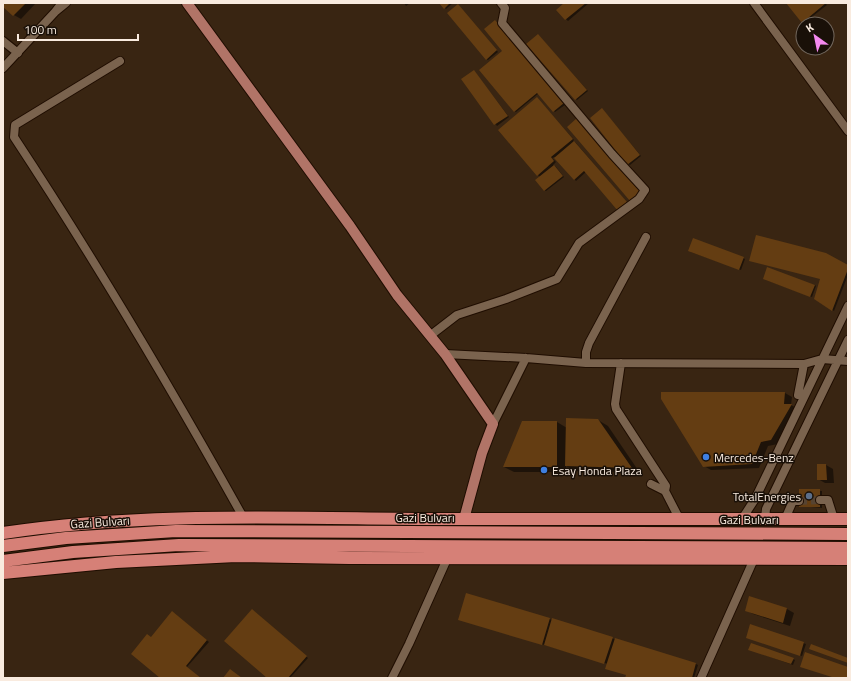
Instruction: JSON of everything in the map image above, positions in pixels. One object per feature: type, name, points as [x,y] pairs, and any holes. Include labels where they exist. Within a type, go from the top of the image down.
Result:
[{"type":"highway","points":[[3,533],[80,524],[185,518],[680,520],[848,519]]},
{"type":"highway","name":"Gazi Bulvarı","points":[[3,546],[66,538],[176,531],[848,534]]},
{"type":"highway","points":[[3,561],[73,552],[179,545],[848,548]]},
{"type":"highway","points":[[3,573],[116,562],[236,556],[447,559],[848,559]]},
{"type":"main road","points":[[187,3],[350,226],[397,295],[445,354],[493,424],[482,453],[464,519]]},
{"type":"street","points":[[3,68],[62,3]]},
{"type":"street","points":[[55,12],[66,3]]},
{"type":"street","points":[[431,335],[457,315],[506,300],[558,278],[579,243],[639,199],[645,190],[612,154],[502,24],[505,8],[501,3]]},
{"type":"street","points":[[754,3],[848,131]]},
{"type":"street","points":[[3,41],[18,52]]},
{"type":"street","points":[[120,61],[15,125],[14,137],[60,206],[194,430],[243,518]]},
{"type":"street","points":[[586,363],[586,352],[589,343],[646,237]]},
{"type":"street","points":[[742,519],[755,499],[848,306]]},
{"type":"street","points":[[765,519],[766,509],[848,340]]},
{"type":"street","points":[[445,354],[586,363],[804,364],[822,359],[848,361]]},
{"type":"street","points":[[493,424],[526,358]]},
{"type":"street","points":[[621,363],[615,404],[616,409],[666,486],[665,491],[680,520]]},
{"type":"street","points":[[798,395],[804,364]]},
{"type":"street","points":[[651,484],[665,491]]},
{"type":"street","points":[[820,500],[828,500],[834,519]]},
{"type":"street","points":[[785,519],[793,502],[799,501]]},
{"type":"street","points":[[392,678],[447,559],[448,546]]},
{"type":"street","points":[[701,678],[754,559]]},
{"type":"building","points":[[3,3],[26,3],[13,16],[3,7]]},
{"type":"building","points":[[439,3],[450,3],[444,9]]},
{"type":"building","points":[[564,3],[586,3],[565,20],[556,10]]},
{"type":"building","points":[[786,3],[826,3],[810,16],[796,16]]},
{"type":"building","points":[[458,4],[497,50],[486,60],[447,13]]},
{"type":"building","points":[[495,20],[564,103],[553,112],[537,93],[514,112],[479,70],[502,51],[484,29]]},
{"type":"building","points":[[538,34],[587,90],[575,100],[526,44]]},
{"type":"building","points":[[474,70],[508,116],[494,125],[461,79]]},
{"type":"building","points":[[537,97],[573,139],[551,157],[554,161],[537,176],[498,130]]},
{"type":"building","points":[[602,108],[640,155],[627,165],[590,118]]},
{"type":"building","points":[[577,118],[611,159],[641,191],[630,201],[567,127]]},
{"type":"building","points":[[574,141],[627,202],[618,211],[584,171],[574,180],[554,158]]},
{"type":"building","points":[[554,165],[563,176],[544,191],[535,180]]},
{"type":"building","points":[[756,235],[826,253],[848,265],[848,269],[832,311],[814,299],[820,279],[749,261]]},
{"type":"building","points":[[693,238],[744,257],[739,270],[688,251]]},
{"type":"building","points":[[767,267],[815,285],[810,297],[763,279]]},
{"type":"building","points":[[661,392],[785,392],[784,404],[792,404],[771,440],[761,442],[752,464],[703,467],[661,399]]},
{"type":"building","points":[[566,418],[598,419],[632,468],[565,466]]},
{"type":"building","points":[[522,421],[557,421],[557,467],[503,467]]},
{"type":"building","points":[[817,464],[826,464],[827,480],[817,480]]},
{"type":"building","points":[[799,489],[820,489],[820,507],[799,507]]},
{"type":"building","points":[[466,593],[550,618],[542,645],[458,620]]},
{"type":"building","points":[[749,596],[787,608],[783,623],[745,611]]},
{"type":"building","points":[[252,609],[307,656],[288,678],[267,678],[224,641]]},
{"type":"building","points":[[172,611],[207,640],[186,666],[201,678],[160,678],[131,654],[147,634],[151,637]]},
{"type":"building","points":[[552,618],[613,637],[604,664],[544,645]]},
{"type":"building","points":[[750,624],[804,642],[800,656],[746,638]]},
{"type":"building","points":[[615,638],[696,663],[692,678],[625,678],[626,675],[605,669]]},
{"type":"building","points":[[751,643],[794,658],[791,664],[748,650]]},
{"type":"building","points":[[811,644],[848,658],[848,663],[809,649]]},
{"type":"building","points":[[805,652],[848,667],[848,678],[835,678],[800,667]]},
{"type":"building","points":[[230,669],[242,678],[223,678]]},
{"type":"tunnel","points":[[799,501],[820,500]]},
{"type":"place","name":"Mercedes-Benz","points":[[706,457]]},
{"type":"place","name":"Esay Honda Plaza","points":[[544,470]]},
{"type":"place","name":"TotalEnergies","points":[[809,496]]}]
